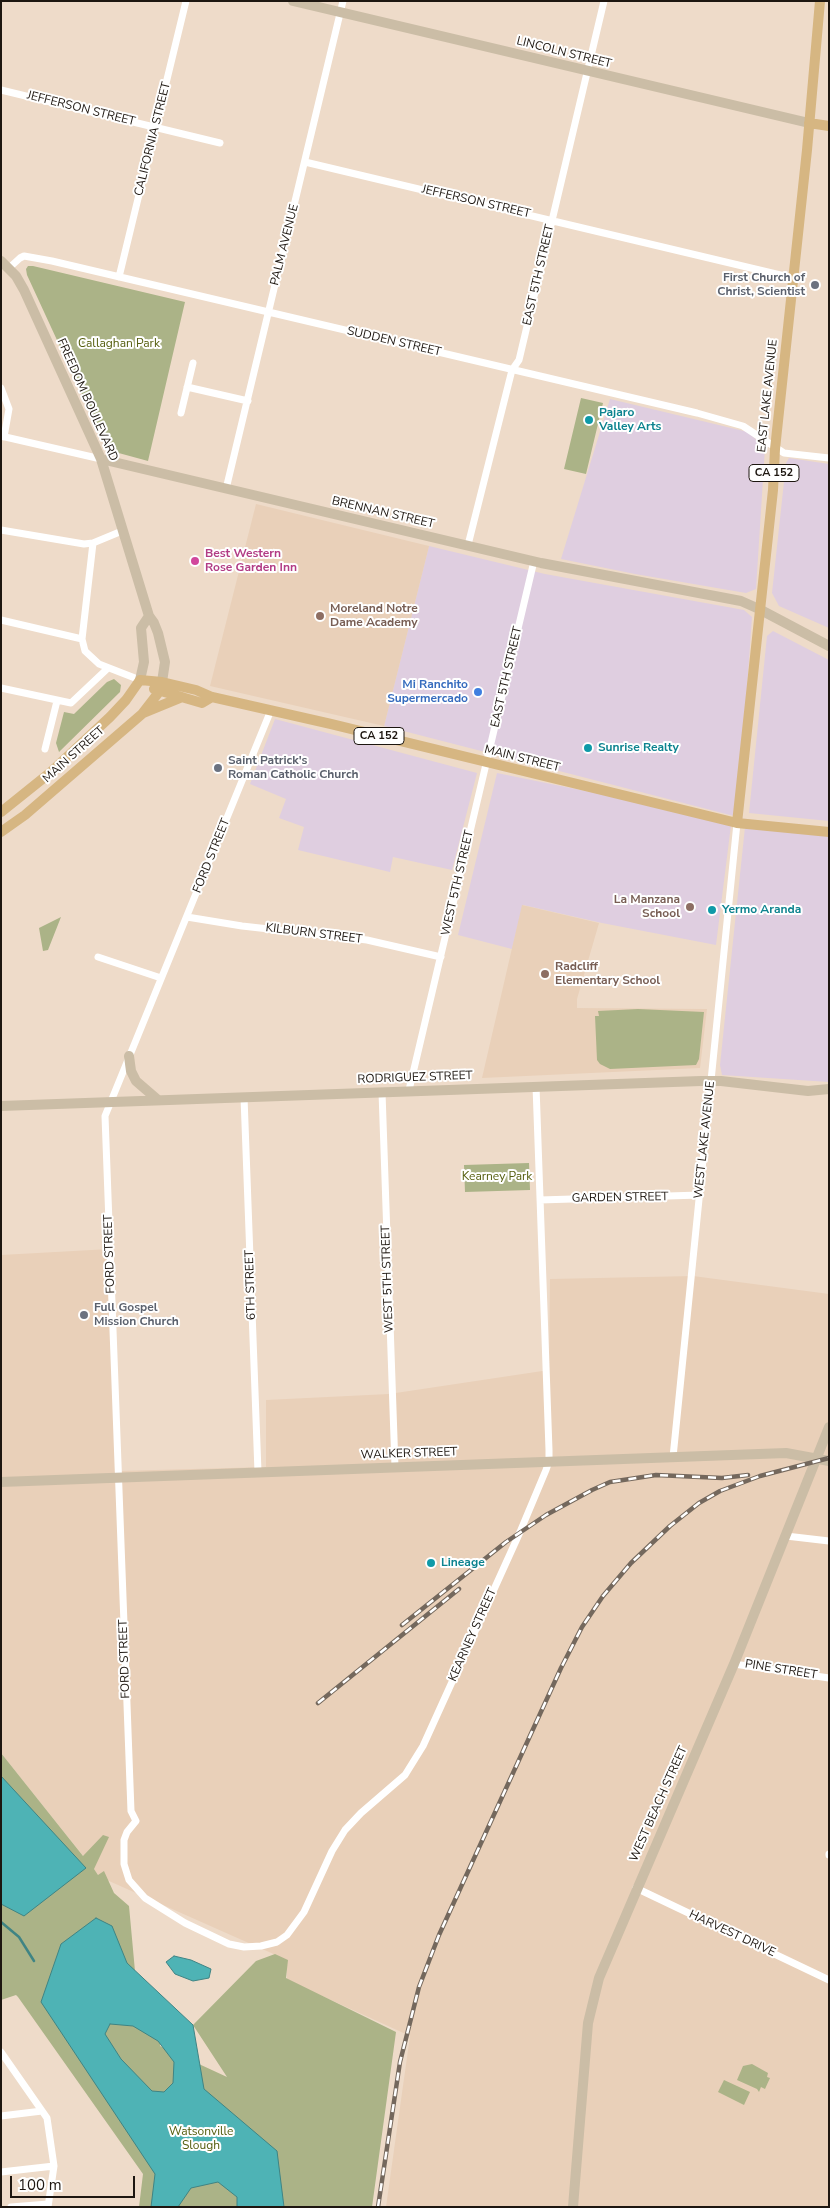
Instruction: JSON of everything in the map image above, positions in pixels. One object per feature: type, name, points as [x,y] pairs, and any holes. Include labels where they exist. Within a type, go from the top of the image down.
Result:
[{"type":"main road","name":"LINCOLN STREET","points":[[293,1],[588,72],[829,126]]},
{"type":"main road","name":"EAST LAKE AVENUE","points":[[737,823],[773,490],[775,449],[820,1]]},
{"type":"main road","name":"FREEDOM BOULEVARD","points":[[5,265],[24,290],[101,459],[122,531],[149,616],[154,623],[165,662],[161,687]]},
{"type":"main road","name":"BRENNAN STREET","points":[[101,459],[534,561],[741,601],[829,646]]},
{"type":"main road","points":[[140,680],[144,662],[141,628],[149,616]]},
{"type":"main road","name":"MAIN STREET","points":[[1,812],[51,772],[110,717],[126,700],[140,680],[161,687],[182,698],[202,702],[212,697]]},
{"type":"main road","name":"MAIN STREET","points":[[161,687],[204,692],[212,697],[737,823],[829,832]]},
{"type":"main road","name":"MAIN STREET","points":[[1,832],[25,815],[142,714],[161,687]]},
{"type":"main road","points":[[142,714],[182,698]]},
{"type":"main road","points":[[129,1056],[133,1076],[140,1085],[158,1100]]},
{"type":"main road","name":"RODRIGUEZ STREET","points":[[1,1106],[409,1090],[711,1081],[801,1090],[829,1089]]},
{"type":"main road","points":[[1,1100],[13,1106]]},
{"type":"main road","name":"WEST BEACH STREET","points":[[572,2207],[588,2025],[599,1978],[636,1888],[734,1664],[829,1427]]},
{"type":"main road","name":"WALKER STREET","points":[[1,1482],[786,1453],[829,1461]]},
{"type":"main road","points":[[816,1460],[829,1453]]},
{"type":"street","name":"CALIFORNIA STREET","points":[[119,277],[186,1]]},
{"type":"street","name":"PALM AVENUE","points":[[226,489],[342,1]]},
{"type":"street","name":"EAST 5TH STREET","points":[[468,546],[512,370],[519,360],[604,1]]},
{"type":"street","name":"JEFFERSON STREET","points":[[1,90],[220,143]]},
{"type":"street","name":"JEFFERSON STREET","points":[[305,162],[793,278]]},
{"type":"street","name":"SUDDEN STREET","points":[[5,265],[20,258],[34,256],[736,423],[748,429],[775,449]]},
{"type":"street","points":[[181,413],[193,364]]},
{"type":"street","points":[[187,387],[248,401]]},
{"type":"street","points":[[1,388],[9,409],[3,436]]},
{"type":"street","name":"BRENNAN STREET","points":[[3,436],[101,459]]},
{"type":"street","points":[[775,449],[786,454],[829,458]]},
{"type":"street","points":[[1,530],[84,544],[92,543],[122,531]]},
{"type":"street","points":[[92,543],[82,645],[89,656],[107,669],[140,680]]},
{"type":"street","name":"EAST 5TH STREET","points":[[486,763],[534,561]]},
{"type":"street","points":[[1,620],[82,639]]},
{"type":"street","points":[[1,688],[72,703],[107,669]]},
{"type":"street","points":[[45,748],[57,700]]},
{"type":"street","name":"FORD STREET","points":[[123,1856],[127,1832],[136,1821],[131,1812],[105,1116],[109,1102],[271,710]]},
{"type":"street","name":"WEST 5TH STREET","points":[[409,1090],[486,763]]},
{"type":"street","name":"WEST LAKE AVENUE","points":[[673,1457],[737,823]]},
{"type":"street","name":"KILBURN STREET","points":[[187,917],[242,926],[367,940],[441,956]]},
{"type":"street","points":[[98,956],[161,978]]},
{"type":"street","name":"KEARNEY STREET","points":[[123,1856],[129,1880],[138,1892],[168,1913],[218,1939],[236,1946],[254,1947],[270,1944],[287,1935],[304,1912],[332,1851],[342,1835],[361,1813],[401,1781],[423,1746],[520,1532],[549,1461],[536,1086]]},
{"type":"street","name":"WEST 5TH STREET","points":[[382,1092],[395,1467]]},
{"type":"street","name":"6TH STREET","points":[[244,1097],[258,1472]]},
{"type":"street","name":"GARDEN STREET","points":[[540,1200],[700,1196]]},
{"type":"street","points":[[786,1536],[829,1541]]},
{"type":"street","name":"PINE STREET","points":[[734,1664],[829,1678]]},
{"type":"street","name":"HARVEST DRIVE","points":[[636,1888],[829,1980]]},
{"type":"street","points":[[1,2052],[47,2118],[54,2166],[48,2206],[11,2207]]},
{"type":"street","points":[[1,2116],[42,2111]]},
{"type":"street","points":[[1,2172],[54,2166]]},
{"type":"shaded area","points":[[610,399],[748,432],[765,448],[756,589],[746,593],[561,559]]},
{"type":"shaded area","points":[[789,458],[829,464],[829,628],[779,606],[772,593],[786,463]]},
{"type":"shaded area","name":"Moreland Notre Dame Academy","points":[[256,504],[429,546],[384,726],[210,686]]},
{"type":"shaded area","points":[[429,546],[545,574],[744,610],[752,617],[738,817],[384,726]]},
{"type":"shaded area","points":[[773,631],[829,660],[829,821],[749,813],[767,636]]},
{"type":"shaded area","points":[[275,719],[477,773],[452,870],[393,857],[390,872],[298,850],[304,827],[279,818],[286,799],[250,784]]},
{"type":"shaded area","points":[[497,773],[605,795],[731,825],[716,945],[602,923],[523,905],[512,949],[458,935]]},
{"type":"shaded area","points":[[745,827],[829,835],[829,1082],[722,1075],[720,1065]]},
{"type":"shaded area","name":"Radcliff Elementary School","points":[[522,905],[599,923],[577,999],[577,1008],[707,1009],[700,1068],[482,1078]]},
{"type":"shaded area","points":[[110,1249],[119,1471],[266,1467],[266,1400],[389,1394],[549,1370],[550,1279],[693,1276],[829,1294],[829,2207],[386,2207],[410,2036],[287,1980],[287,1960],[100,1877],[1,1753],[1,1255]]},
{"type":"green space","name":"Callaghan Park","points":[[28,266],[185,302],[148,461],[115,452],[104,442],[27,275],[26,269]]},
{"type":"green space","points":[[581,398],[603,403],[586,474],[564,469]]},
{"type":"green space","points":[[114,679],[121,685],[120,692],[59,752],[56,743],[64,712],[74,714],[107,682]]},
{"type":"green space","points":[[61,917],[48,950],[43,951],[39,928]]},
{"type":"green space","points":[[638,1009],[704,1012],[699,1059],[696,1065],[610,1069],[600,1064],[597,1060],[595,1016],[599,1016],[598,1011]]},
{"type":"green space","name":"Kearney Park","points":[[529,1163],[530,1190],[465,1192],[464,1165]]},
{"type":"green space","points":[[1,1753],[83,1856],[103,1835],[109,1837],[94,1869],[98,1875],[104,1871],[114,1893],[129,1906],[136,1982],[163,2018],[160,2046],[227,2077],[193,2025],[256,1961],[275,1954],[288,1960],[286,1978],[396,2032],[372,2207],[284,2207],[283,2200],[281,2207],[139,2207],[143,2174],[18,1997],[16,1995],[1,2000]]},
{"type":"green space","points":[[752,2064],[768,2073],[767,2077],[770,2078],[765,2089],[761,2087],[759,2092],[757,2089],[737,2080],[743,2066]]},
{"type":"green space","points":[[724,2080],[750,2092],[744,2105],[718,2092]]},
{"type":"water","points":[[1,1776],[86,1868],[24,1916],[1,1904]]},
{"type":"water","points":[[96,1918],[112,1926],[127,1963],[193,2025],[204,2089],[277,2151],[284,2207],[237,2207],[237,2197],[218,2182],[191,2188],[178,2207],[151,2207],[155,2174],[41,2002],[61,1944]],"holes":[[[110,2024],[133,2026],[158,2041],[174,2062],[173,2083],[164,2092],[152,2091],[121,2059],[105,2034]]]},
{"type":"water","points":[[174,1956],[191,1960],[211,1969],[209,1978],[193,1981],[175,1974],[166,1962]]},
{"type":"waterway","name":"Watsonville Slough","points":[[1,1922],[19,1937],[34,1961]]},
{"type":"railway","points":[[378,2207],[400,2062],[419,1987],[439,1935],[561,1668],[582,1627],[603,1596],[631,1563],[670,1526],[699,1503],[720,1491],[760,1476],[829,1458]]},
{"type":"railway","points":[[402,1625],[506,1542],[546,1515],[610,1482],[656,1475],[722,1478],[748,1475]]},
{"type":"railway","points":[[318,1703],[459,1589]]},
{"type":"place","name":"First Church of Christ, Scientist","points":[[815,285]]},
{"type":"place","name":"Pajaro Valley Arts","points":[[589,420]]},
{"type":"place","name":"Best Western Rose Garden Inn","points":[[195,561]]},
{"type":"place","name":"Moreland Notre Dame Academy","points":[[320,616]]},
{"type":"place","name":"Mi Ranchito Supermercado","points":[[478,692]]},
{"type":"place","name":"Sunrise Realty","points":[[588,748]]},
{"type":"place","name":"Saint Patrick's Roman Catholic Church","points":[[218,768]]},
{"type":"place","name":"La Manzana School","points":[[690,907]]},
{"type":"place","name":"Yermo Aranda","points":[[712,910]]},
{"type":"place","name":"Radcliff Elementary School","points":[[545,974]]},
{"type":"place","name":"Full Gospel Mission Church","points":[[84,1315]]},
{"type":"place","name":"Lineage","points":[[431,1563]]}]
